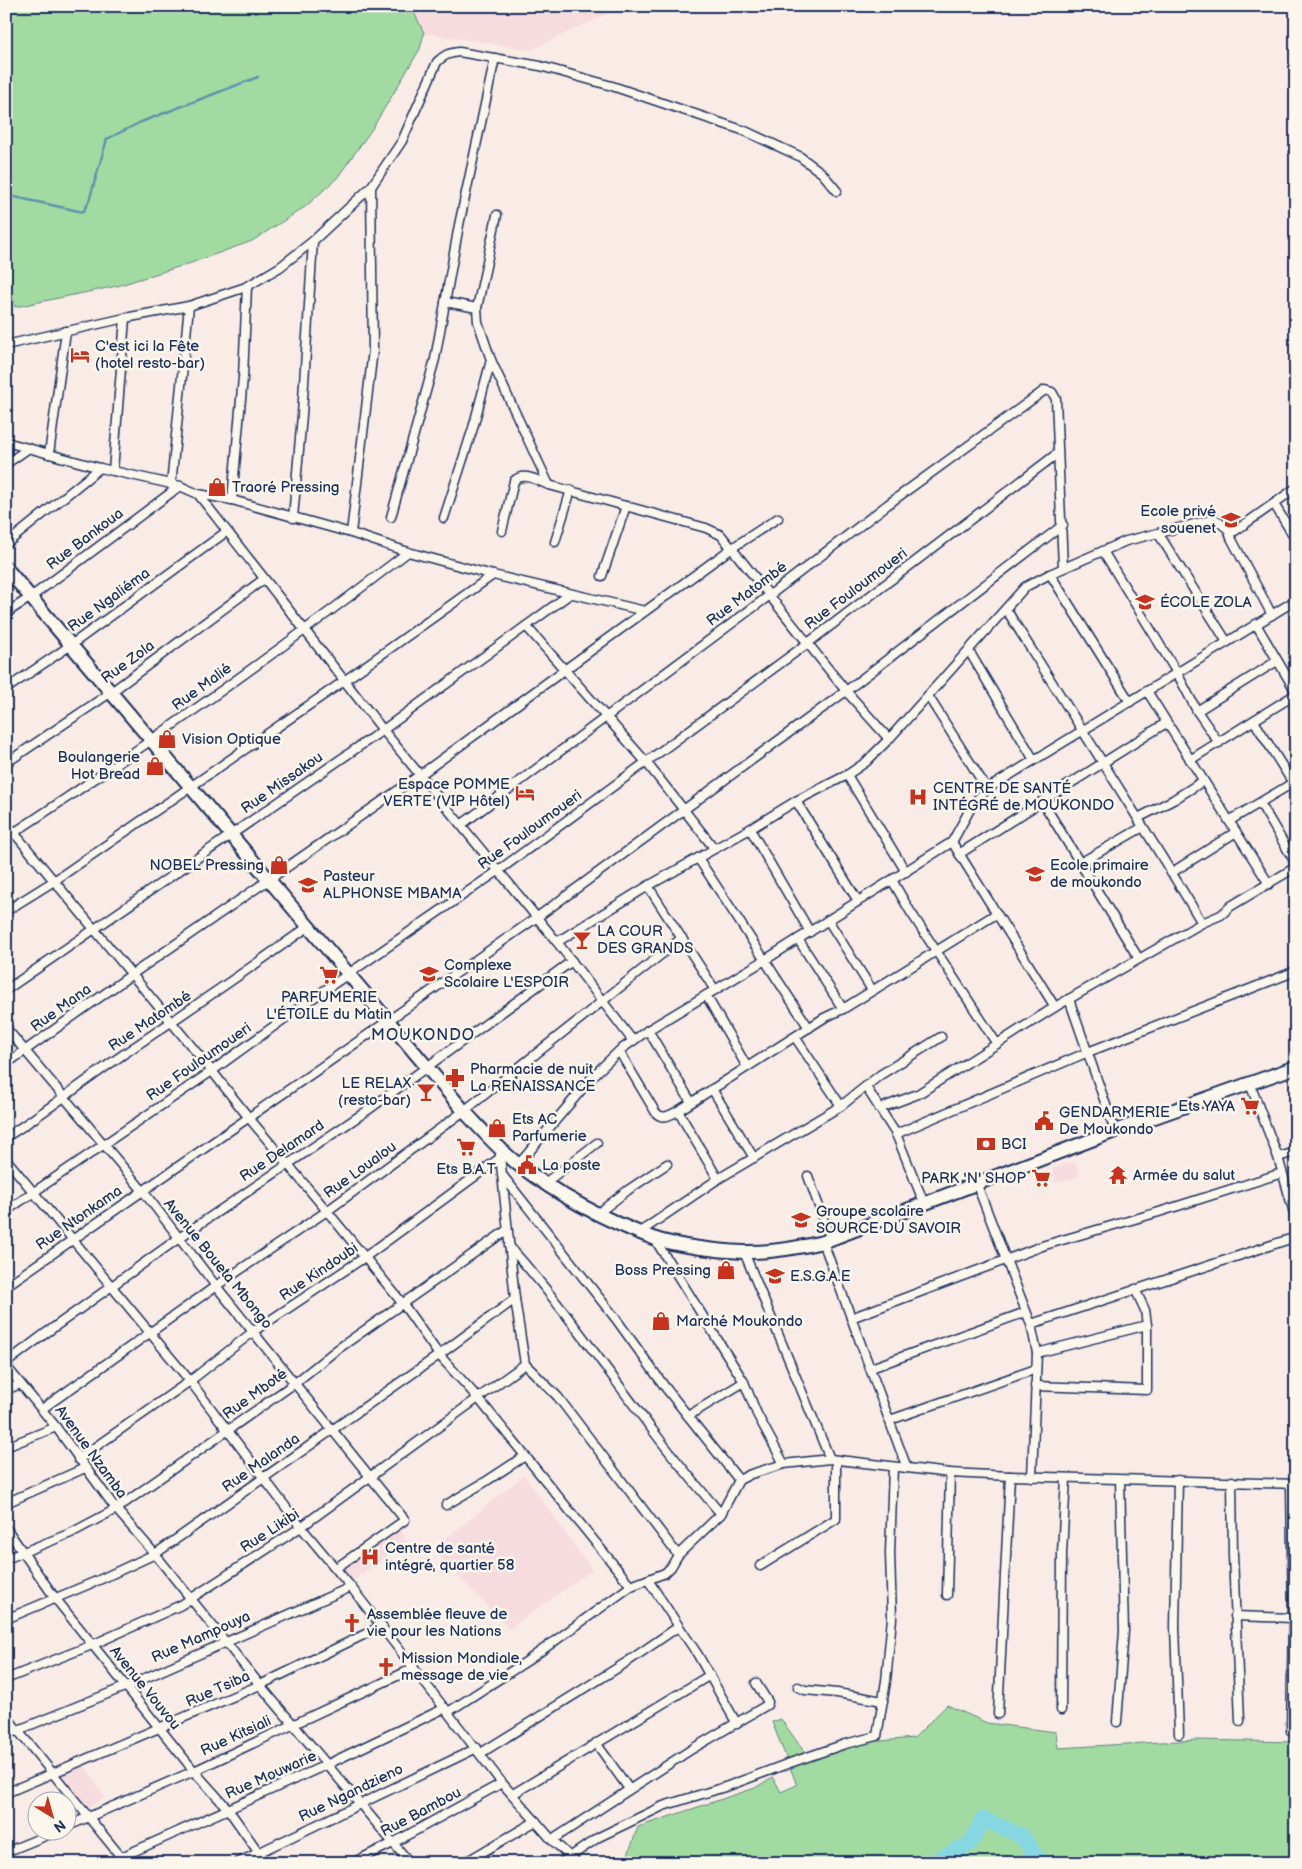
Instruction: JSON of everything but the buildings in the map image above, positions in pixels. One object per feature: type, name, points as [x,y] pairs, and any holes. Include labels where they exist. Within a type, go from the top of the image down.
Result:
[{"type":"main road","points":[[6,568],[500,1153],[544,1183],[597,1214],[654,1238],[697,1247],[744,1252],[786,1249],[827,1241],[1115,1131],[1296,1067]]},
{"type":"street","points":[[6,354],[7,345],[125,318],[189,306],[247,286],[280,266],[313,241],[371,187],[402,141],[437,62],[444,55],[451,53],[540,66],[612,86],[745,131],[799,156],[822,173],[837,191]]},
{"type":"street","points":[[391,517],[435,359],[459,225],[495,58]]},
{"type":"street","points":[[351,533],[373,350],[371,187]]},
{"type":"street","points":[[496,215],[477,308],[478,322],[492,360],[549,485]]},
{"type":"street","points":[[293,518],[302,416],[313,241]]},
{"type":"street","points":[[232,500],[243,377],[247,286]]},
{"type":"street","points":[[445,302],[477,308]]},
{"type":"street","points":[[175,486],[189,306]]},
{"type":"street","points":[[113,471],[125,318]]},
{"type":"street","points":[[49,454],[66,331]]},
{"type":"street","points":[[444,518],[473,428],[492,360]]},
{"type":"street","name":"Rue Matombé","points":[[461,825],[770,595],[887,505],[1045,390],[1052,392],[1056,398],[1058,453]]},
{"type":"street","points":[[6,442],[175,486],[198,494],[232,500],[351,533],[408,552],[570,594],[645,610]]},
{"type":"street","points":[[6,464],[29,448]]},
{"type":"street","points":[[1058,453],[1063,526],[1063,568]]},
{"type":"street","name":"Rue Fouloumoueri","points":[[6,1211],[212,1071],[306,1003],[498,871],[808,643],[1058,453]]},
{"type":"street","points":[[6,544],[100,468]]},
{"type":"street","points":[[502,531],[512,485],[514,481],[522,476],[713,530],[732,548],[846,691],[889,740]]},
{"type":"street","name":"Rue Bankoua","points":[[6,613],[31,597],[175,486]]},
{"type":"street","points":[[556,942],[648,886],[796,801],[847,775],[866,762],[889,740],[1025,587],[1063,568],[1126,541],[1215,519],[1228,529],[1235,531],[1296,488]]},
{"type":"street","points":[[555,542],[571,490]]},
{"type":"street","points":[[198,494],[382,730],[556,942],[633,1041]]},
{"type":"street","points":[[1274,504],[1296,540]]},
{"type":"street","points":[[602,576],[626,506]]},
{"type":"street","name":"Rue Mana","points":[[6,1064],[420,775],[645,610],[778,518]]},
{"type":"street","name":"Rue Ntonkama","points":[[6,1286],[536,918],[846,691],[1063,526]]},
{"type":"street","points":[[1228,529],[1272,615]]},
{"type":"street","name":"Rue Ngaliéma","points":[[6,689],[71,645],[226,532]]},
{"type":"street","points":[[1158,533],[1227,642]]},
{"type":"street","points":[[1103,551],[1177,673],[1197,711],[1219,743]]},
{"type":"street","name":"Rue Malié","points":[[6,838],[151,741],[305,631],[408,552]]},
{"type":"street","points":[[6,911],[344,682],[493,574]]},
{"type":"street","points":[[1050,574],[1130,702]]},
{"type":"street","name":"Rue Zola","points":[[6,763],[110,692],[264,579]]},
{"type":"street","name":"Rue Missakou","points":[[6,990],[382,730],[570,594]]},
{"type":"street","points":[[518,1165],[594,1075],[619,1051],[648,1030],[765,960],[952,842],[973,804],[987,789],[1296,600]]},
{"type":"street","points":[[1006,609],[1082,732],[1125,796],[1202,923]]},
{"type":"street","points":[[1190,760],[1296,693],[1256,624]]},
{"type":"street","points":[[526,626],[604,717],[646,762],[714,848]]},
{"type":"street","points":[[969,651],[1034,760]]},
{"type":"street","points":[[1197,711],[1276,661]]},
{"type":"street","points":[[1147,691],[1202,781],[1269,884]]},
{"type":"street","points":[[928,696],[987,789]]},
{"type":"street","points":[[1229,821],[1295,784],[1254,721]]},
{"type":"street","points":[[959,854],[1166,723]]},
{"type":"street","points":[[847,775],[906,872]]},
{"type":"street","points":[[1138,818],[1173,800],[1202,781]]},
{"type":"street","points":[[796,801],[858,901]]},
{"type":"street","points":[[1042,801],[1139,959]]},
{"type":"street","points":[[881,1108],[918,1094],[1055,1007],[1202,923],[1221,915],[1232,906],[1296,866],[1260,803]]},
{"type":"street","points":[[6,823],[365,1257],[403,1304],[439,1355],[478,1398],[631,1586]]},
{"type":"street","points":[[1080,863],[1143,827]]},
{"type":"street","points":[[750,829],[810,932]]},
{"type":"street","points":[[1171,873],[1236,832]]},
{"type":"street","points":[[952,842],[1055,1007]]},
{"type":"street","points":[[698,858],[809,1028]]},
{"type":"street","points":[[892,880],[997,1044]]},
{"type":"street","points":[[648,886],[715,990]]},
{"type":"street","points":[[619,1051],[659,1116],[665,1117],[678,1111],[809,1028],[996,914]]},
{"type":"street","points":[[828,920],[872,990]]},
{"type":"street","name":"Rue Matombé","points":[[6,1137],[309,926]]},
{"type":"street","name":"Rue Loualou","points":[[42,1409],[216,1286],[327,1211],[464,1112],[682,938]]},
{"type":"street","points":[[798,939],[843,1009]]},
{"type":"street","name":"Rue Delamard","points":[[6,1364],[179,1238],[368,1110],[426,1066],[572,962]]},
{"type":"street","points":[[896,1134],[1088,1052],[1296,970]]},
{"type":"street","points":[[706,995],[748,1067]]},
{"type":"street","points":[[1069,999],[1115,1131]]},
{"type":"street","name":"Avenue Boueta Mbongo","points":[[6,1028],[143,1192],[216,1286],[405,1520],[336,1568]]},
{"type":"street","points":[[648,1030],[692,1102]]},
{"type":"street","points":[[795,1037],[841,1106]]},
{"type":"street","points":[[640,1232],[718,1179],[841,1106],[880,1076],[941,1037]]},
{"type":"street","points":[[1250,1084],[1278,1157],[1296,1220]]},
{"type":"street","points":[[866,1087],[896,1134],[924,1203]]},
{"type":"street","points":[[712,1089],[754,1158]]},
{"type":"street","points":[[678,1111],[718,1179]]},
{"type":"street","points":[[544,1183],[597,1143]]},
{"type":"street","points":[[1278,1157],[1296,1152]]},
{"type":"street","points":[[500,1153],[515,1300],[525,1364],[558,1397],[678,1555]]},
{"type":"street","name":"Rue Kindoubi","points":[[78,1459],[190,1381],[254,1331],[365,1257],[500,1153]]},
{"type":"street","points":[[6,1159],[74,1238],[149,1333],[190,1381],[301,1527],[382,1626],[502,1783],[552,1840],[576,1863]]},
{"type":"street","points":[[597,1214],[628,1190],[667,1164]]},
{"type":"street","points":[[851,1318],[1045,1245],[1159,1212],[1282,1173]]},
{"type":"street","points":[[503,1176],[616,1319],[688,1416],[739,1480],[784,1464],[833,1460],[950,1473],[1120,1480],[1232,1481],[1293,1484],[1291,1730]]},
{"type":"street","points":[[808,1176],[851,1318],[907,1468]]},
{"type":"street","points":[[977,1185],[1007,1258],[1031,1324],[1037,1354],[1032,1477]]},
{"type":"street","name":"Rue Mboté","points":[[6,1559],[72,1533],[116,1509],[507,1230]]},
{"type":"street","points":[[1031,1324],[1296,1237]]},
{"type":"street","points":[[654,1238],[744,1382],[757,1414],[784,1464]]},
{"type":"street","points":[[509,1246],[596,1354],[654,1432],[720,1514]]},
{"type":"street","points":[[744,1252],[833,1460],[836,1519],[760,1566]]},
{"type":"street","points":[[1035,1386],[1147,1390],[1147,1325],[1145,1310],[1135,1289]]},
{"type":"street","name":"Rue Malanda","points":[[6,1619],[155,1554],[515,1300]]},
{"type":"street","points":[[871,1368],[1026,1312]]},
{"type":"street","points":[[1037,1354],[1147,1325]]},
{"type":"street","name":"Avenue Nzamba","points":[[6,1364],[56,1427],[116,1509],[155,1554],[260,1686],[410,1863]]},
{"type":"street","name":"Rue Likibi","points":[[6,1679],[92,1645],[191,1599],[301,1527],[525,1364]]},
{"type":"street","points":[[890,1420],[1036,1369]]},
{"type":"street","points":[[688,1416],[744,1382]]},
{"type":"street","points":[[6,1390],[20,1384]]},
{"type":"street","points":[[6,1447],[56,1427]]},
{"type":"street","points":[[446,1505],[525,1456]]},
{"type":"street","points":[[560,1863],[599,1837],[663,1806],[728,1786],[845,1744],[874,1738],[878,1733],[883,1701],[892,1618],[890,1553],[894,1466]]},
{"type":"street","points":[[6,1503],[85,1468]]},
{"type":"street","points":[[947,1595],[950,1473]]},
{"type":"street","points":[[998,1714],[1010,1476]]},
{"type":"street","points":[[1061,1710],[1062,1553],[1066,1478]]},
{"type":"street","name":"Rue Mouwarie","points":[[108,1863],[124,1860],[228,1809],[446,1710],[528,1661],[631,1586],[665,1573],[678,1555],[720,1514],[739,1480]]},
{"type":"street","points":[[1117,1722],[1124,1631],[1120,1480]]},
{"type":"street","points":[[1178,1480],[1175,1627],[1179,1734]]},
{"type":"street","points":[[1232,1481],[1240,1721]]},
{"type":"street","name":"Avenue Vouvou","points":[[6,1528],[25,1552],[55,1598],[194,1771],[228,1809],[266,1863]]},
{"type":"street","points":[[648,1580],[698,1655],[737,1724]]},
{"type":"street","name":"Rue Mampouya","points":[[6,1735],[127,1686],[225,1641],[351,1587]]},
{"type":"street","points":[[1235,1616],[1293,1618]]},
{"type":"street","name":"Rue Tsiba","points":[[6,1793],[260,1686],[382,1626]]},
{"type":"street","name":"Rue Ngandzieno","points":[[237,1863],[479,1751],[626,1662],[678,1627]]},
{"type":"street","name":"Rue Kitsiali","points":[[78,1822],[194,1771],[414,1668]]},
{"type":"street","points":[[513,1794],[710,1675]]},
{"type":"street","points":[[552,1840],[692,1749],[768,1704],[756,1684]]},
{"type":"street","points":[[798,1687],[805,1690],[883,1701]]},
{"type":"street","points":[[6,1716],[124,1860]]},
{"type":"street","points":[[596,1743],[629,1789]]},
{"type":"street","name":"Rue Bambou","points":[[352,1863],[393,1843],[502,1783]]},
{"type":"street","points":[[464,1863],[536,1821]]},
{"type":"street","points":[[6,1852],[30,1842]]},
{"type":"shaded area","points":[[411,6],[623,6],[531,50],[424,33]]},
{"type":"shaded area","points":[[1075,1161],[1080,1176],[1056,1183],[1052,1169]]},
{"type":"shaded area","points":[[524,1475],[592,1570],[509,1629],[433,1549]]},
{"type":"shaded area","name":"Centre de santé intégré, quartier 58","points":[[401,1530],[408,1542],[352,1581],[340,1566]]},
{"type":"shaded area","points":[[82,1761],[105,1798],[86,1808],[78,1798],[78,1792],[73,1792],[56,1772]]},
{"type":"green space","points":[[6,6],[411,6],[424,33],[420,49],[372,129],[337,178],[305,207],[252,241],[191,263],[117,286],[15,307],[6,266]]},
{"type":"green space","points":[[947,1705],[987,1723],[1056,1732],[1058,1748],[1195,1740],[1296,1742],[1296,1863],[625,1863],[638,1827],[755,1788],[773,1777],[781,1792],[797,1785],[772,1722],[781,1719],[810,1760],[849,1744],[914,1738]]},
{"type":"waterway","points":[[6,195],[83,212],[89,201],[107,139],[141,122],[258,77]]},
{"type":"waterway","points":[[931,1863],[970,1844],[983,1819],[1022,1836],[1041,1863]]},
{"type":"place","name":"C'est ici la Fête (hotel resto-bar)","points":[[80,355]]},
{"type":"place","name":"Traoré Pressing","points":[[217,487]]},
{"type":"place","name":"Ecole privé souenet","points":[[1231,520]]},
{"type":"place","name":"ÉCOLE ZOLA","points":[[1145,602]]},
{"type":"place","name":"Vision Optique","points":[[167,739]]},
{"type":"place","name":"Boulangerie Hot Bread","points":[[155,766]]},
{"type":"place","name":"Espace POMME VERTE (VIP Hôtel)","points":[[525,793]]},
{"type":"place","name":"CENTRE DE SANTÉ INTÉGRÉ de MOUKONDO","points":[[918,797]]},
{"type":"place","name":"NOBEL Pressing","points":[[279,865]]},
{"type":"place","name":"Ecole primaire de moukondo","points":[[1035,874]]},
{"type":"place","name":"Pasteur ALPHONSE MBAMA","points":[[308,885]]},
{"type":"place","name":"LA COUR DES GRANDS","points":[[582,940]]},
{"type":"place","name":"Complexe Scolaire L'ESPOIR","points":[[429,974]]},
{"type":"place","name":"PARFUMERIE L'ÉTOILE du Matin","points":[[329,975]]},
{"type":"place","name":"Pharmacie de nuit La RENAISSANCE","points":[[455,1078]]},
{"type":"place","name":"LE RELAX (resto-bar)","points":[[426,1092]]},
{"type":"place","name":"Ets YAYA","points":[[1250,1106]]},
{"type":"place","name":"GENDARMERIE De Moukondo","points":[[1044,1121]]},
{"type":"place","name":"Ets AC Parfumerie","points":[[497,1128]]},
{"type":"place","name":"BCI","points":[[986,1144]]},
{"type":"place","name":"Ets B.A.T","points":[[466,1147]]},
{"type":"place","name":"La poste","points":[[527,1165]]},
{"type":"place","name":"Armée du salut","points":[[1118,1175]]},
{"type":"place","name":"PARK 'N' SHOP","points":[[1041,1178]]},
{"type":"place","name":"Groupe scolaire SOURCE DU SAVOIR","points":[[801,1220]]},
{"type":"place","name":"Boss Pressing","points":[[726,1270]]},
{"type":"place","name":"E.S.G.A.E","points":[[775,1276]]},
{"type":"place","name":"Marché Moukondo","points":[[661,1321]]},
{"type":"place","name":"Centre de santé intégré, quartier 58","points":[[370,1557]]},
{"type":"place","name":"Assemblée fleuve de vie pour les Nations","points":[[352,1623]]},
{"type":"place","name":"Mission Mondiale, message de vie","points":[[386,1667]]},
{"type":"district","name":"MOUKONDO","points":[[423,1035]]}]
